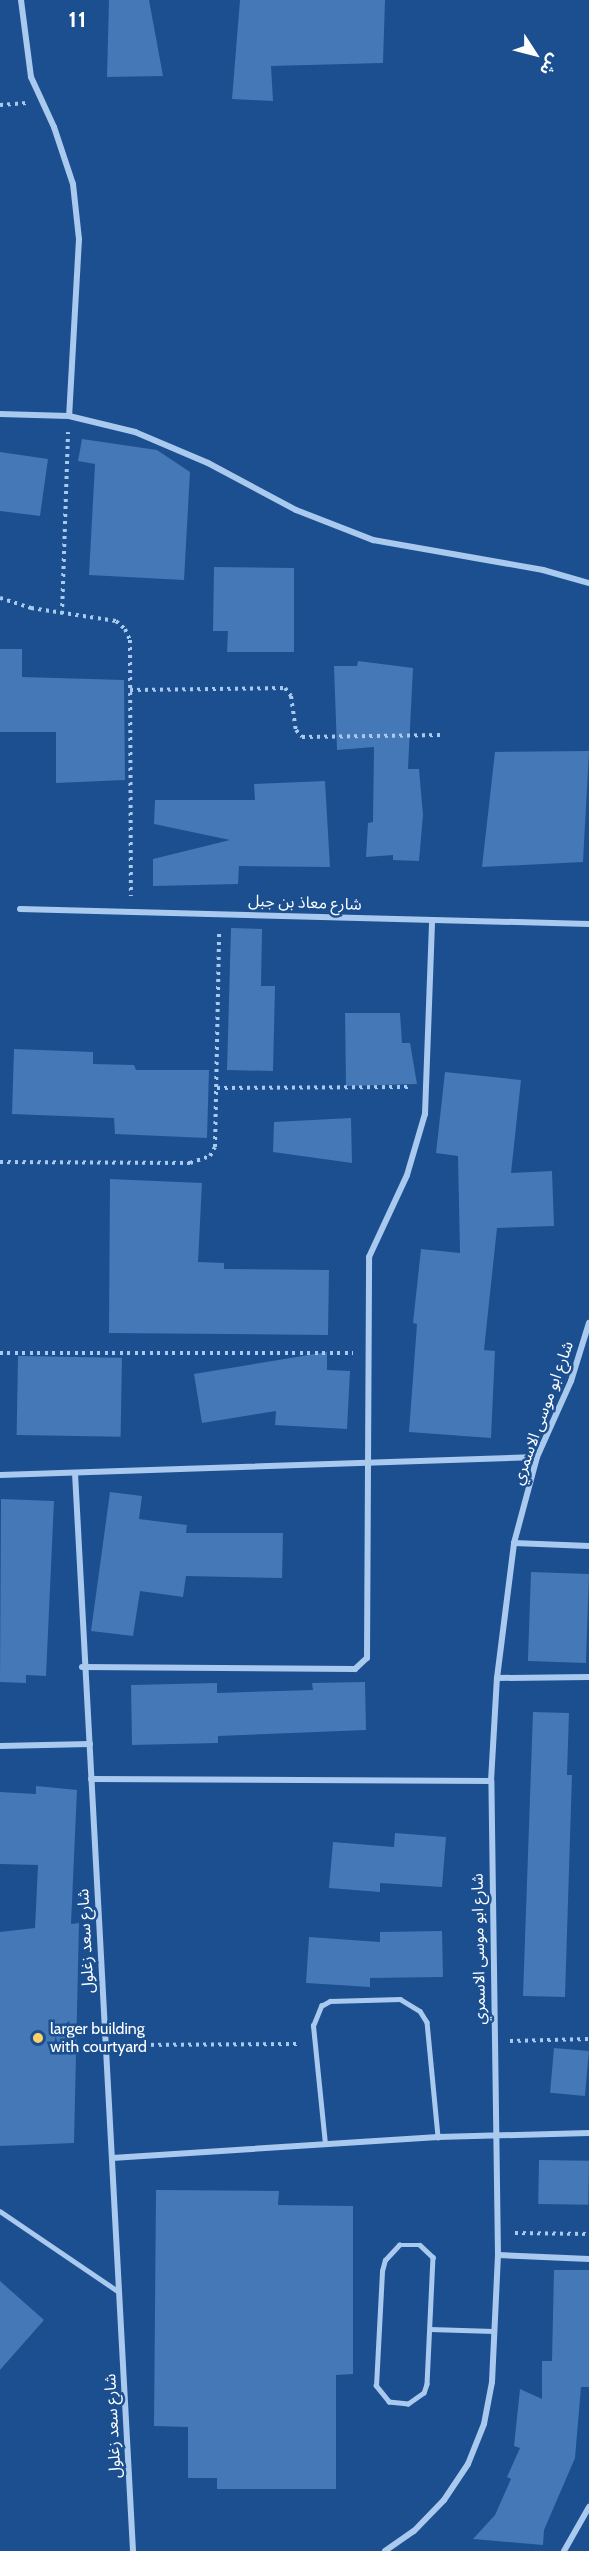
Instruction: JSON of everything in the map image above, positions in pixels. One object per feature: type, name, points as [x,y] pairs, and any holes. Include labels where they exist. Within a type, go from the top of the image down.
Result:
[{"type":"street","points":[[21,0],[31,77],[73,184],[79,238],[69,416]]},
{"type":"street","points":[[0,414],[69,416],[135,432],[208,463],[296,510],[373,540],[543,570],[589,583]]},
{"type":"street","name":"شارع معاذ بن جبل","points":[[20,909],[589,924]]},
{"type":"street","points":[[82,1667],[360,1666],[369,1653],[367,1463],[369,1257],[418,1145],[426,1087],[432,920]]},
{"type":"street","name":"شارع ابو موسى الاسمري","points":[[385,2551],[414,2531],[444,2500],[468,2464],[484,2424],[492,2382],[498,2255],[491,1781],[496,1678],[514,1542],[537,1457],[571,1381],[589,1323]]},
{"type":"street","points":[[0,1475],[537,1457]]},
{"type":"street","name":"شارع سعد زغلول","points":[[75,1473],[82,1667],[90,1744],[133,2551]]},
{"type":"street","points":[[514,1542],[589,1546]]},
{"type":"street","points":[[496,1678],[589,1677]]},
{"type":"street","points":[[0,1746],[90,1744]]},
{"type":"street","points":[[91,1779],[491,1781]]},
{"type":"street","points":[[112,2158],[438,2137],[589,2133]]},
{"type":"street","points":[[498,2255],[589,2259]]},
{"type":"street","points":[[564,2551],[589,2507]]},
{"type":"lane","points":[[325,2144],[315,2044],[315,2015],[330,2001],[400,1999],[411,2004],[427,2022],[438,2137]]},
{"type":"lane","points":[[0,2211],[119,2292]]},
{"type":"lane","points":[[399,2245],[420,2245],[433,2257],[430,2329],[424,2393],[408,2404],[389,2402],[376,2386],[379,2317],[385,2260],[399,2245]]},
{"type":"lane","points":[[430,2329],[493,2331]]},
{"type":"path","points":[[0,105],[42,102]]},
{"type":"path","points":[[62,614],[69,416]]},
{"type":"path","points":[[0,598],[62,614],[116,621],[125,629],[130,640],[131,912]]},
{"type":"path","points":[[130,690],[285,688],[291,696],[296,730],[302,737],[442,735]]},
{"type":"path","points":[[0,1162],[201,1162],[215,1147],[220,914]]},
{"type":"path","points":[[216,1088],[426,1087]]},
{"type":"path","points":[[0,1353],[368,1353]]},
{"type":"path","points":[[494,2040],[589,2039]]},
{"type":"path","points":[[105,2045],[315,2044]]},
{"type":"path","points":[[498,2233],[589,2234]]},
{"type":"building","points":[[109,0],[149,0],[163,76],[107,77]]},
{"type":"building","points":[[240,0],[385,0],[383,63],[271,66],[273,101],[232,99]]},
{"type":"building","points":[[82,439],[157,450],[190,472],[184,580],[89,575],[95,464],[78,461]]},
{"type":"building","points":[[0,452],[48,459],[40,516],[0,511]]},
{"type":"building","points":[[214,567],[294,568],[294,652],[227,652],[228,631],[213,631]]},
{"type":"building","points":[[0,649],[22,649],[22,677],[124,680],[125,780],[56,783],[56,732],[0,732]]},
{"type":"building","points":[[358,661],[413,668],[408,769],[419,769],[423,815],[419,861],[393,860],[393,855],[366,857],[368,823],[373,822],[374,747],[337,750],[334,666],[357,666]]},
{"type":"building","points":[[589,751],[583,862],[482,867],[495,752]]},
{"type":"building","points":[[325,781],[330,867],[239,866],[238,884],[153,886],[153,859],[230,840],[154,824],[155,800],[255,800],[254,784]]},
{"type":"building","points":[[231,928],[262,929],[261,986],[275,986],[273,1071],[227,1070]]},
{"type":"building","points":[[345,1013],[400,1013],[402,1043],[410,1043],[417,1084],[346,1086]]},
{"type":"building","points":[[14,1049],[93,1052],[93,1064],[134,1065],[136,1070],[209,1070],[207,1138],[115,1134],[114,1118],[12,1114]]},
{"type":"building","points":[[445,1072],[521,1080],[511,1173],[552,1171],[554,1226],[497,1228],[484,1350],[495,1351],[491,1438],[409,1432],[417,1324],[413,1323],[421,1249],[460,1253],[458,1156],[436,1153]]},
{"type":"building","points":[[351,1118],[352,1163],[273,1152],[274,1122]]},
{"type":"building","points":[[110,1179],[202,1183],[198,1262],[224,1263],[224,1269],[329,1270],[328,1335],[109,1333]]},
{"type":"building","points":[[327,1352],[327,1370],[350,1371],[347,1429],[275,1425],[276,1411],[202,1423],[194,1374]]},
{"type":"building","points":[[18,1356],[122,1358],[121,1437],[17,1435]]},
{"type":"building","points":[[110,1492],[142,1496],[139,1519],[187,1525],[186,1533],[283,1533],[282,1578],[186,1576],[183,1597],[140,1591],[133,1636],[91,1631]]},
{"type":"building","points":[[1,1499],[54,1501],[46,1676],[26,1675],[26,1683],[0,1682]]},
{"type":"building","points":[[531,1572],[589,1574],[586,1663],[528,1661]]},
{"type":"building","points":[[365,1682],[366,1730],[218,1736],[218,1743],[132,1745],[131,1685],[217,1683],[217,1693],[313,1690],[312,1683]]},
{"type":"building","points":[[533,1712],[569,1713],[567,1775],[572,1775],[565,1997],[523,1996]]},
{"type":"building","name":"larger building with courtyard","points":[[36,1786],[77,1790],[71,1924],[79,1923],[74,2143],[0,2146],[0,1932],[35,1928],[38,1865],[0,1864],[0,1792],[36,1794]]},
{"type":"building","points":[[395,1833],[446,1837],[442,1887],[380,1883],[380,1892],[329,1888],[333,1842],[394,1847]]},
{"type":"building","points":[[442,1931],[443,1977],[370,1978],[370,1987],[306,1983],[309,1937],[380,1942],[380,1932]]},
{"type":"building","points":[[554,2048],[589,2051],[585,2096],[550,2093]]},
{"type":"building","points":[[539,2160],[589,2161],[588,2205],[538,2204]]},
{"type":"building","points":[[156,2190],[279,2191],[278,2205],[353,2206],[353,2374],[336,2375],[336,2489],[217,2489],[217,2478],[188,2478],[188,2427],[154,2426]]},
{"type":"building","points":[[554,2270],[589,2270],[589,2387],[581,2387],[575,2458],[544,2530],[543,2545],[473,2539],[495,2515],[511,2479],[507,2477],[520,2448],[514,2446],[520,2389],[542,2399],[542,2361],[552,2361]]},
{"type":"building","points":[[0,2281],[44,2320],[0,2370]]},
{"type":"place","name":"larger building with courtyard","points":[[38,2038]]},
{"type":"district","name":"11","points":[[78,20]]}]
